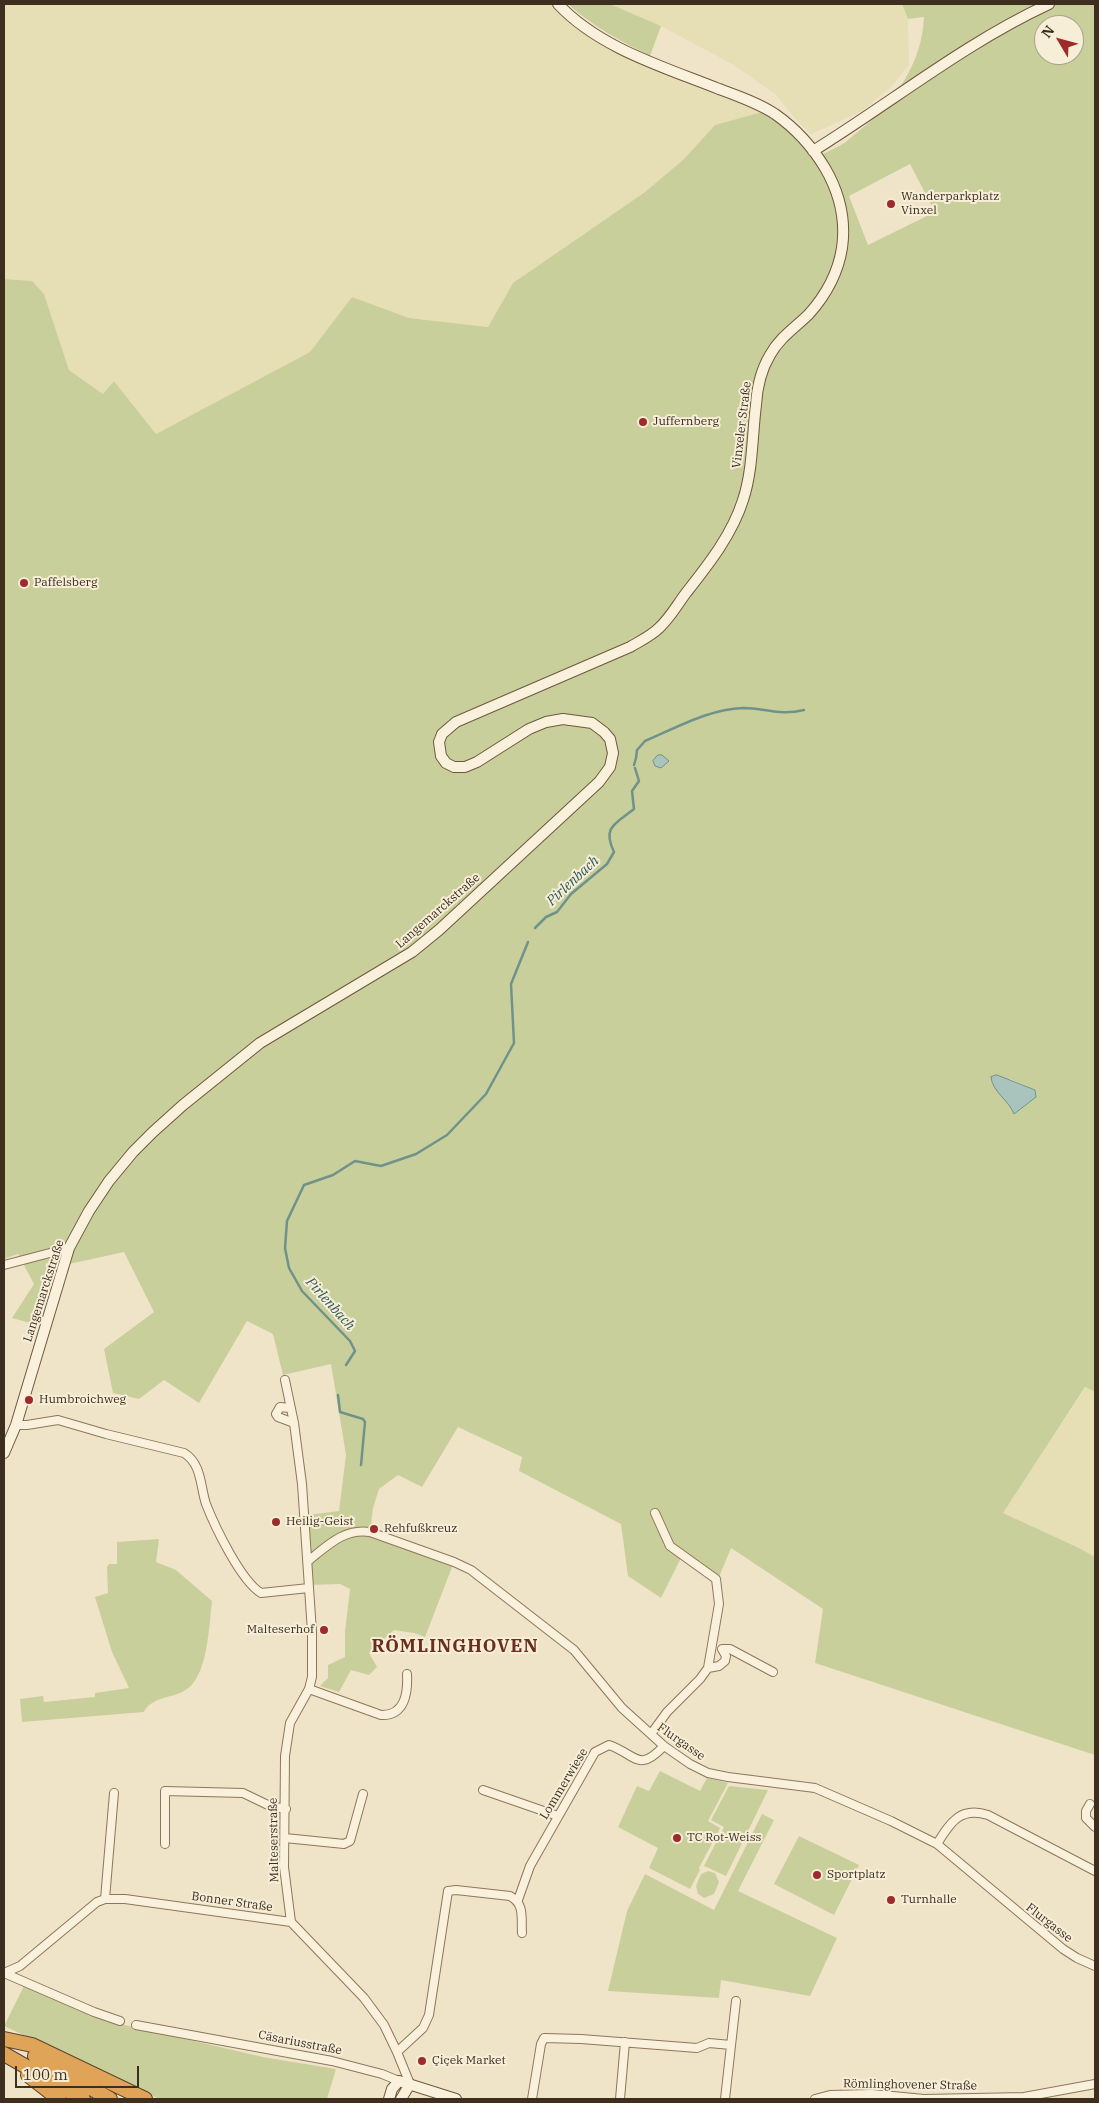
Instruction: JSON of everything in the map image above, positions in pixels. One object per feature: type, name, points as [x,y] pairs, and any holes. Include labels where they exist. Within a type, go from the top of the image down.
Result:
[{"type":"highway","points":[[4,2039],[110,2099]]},
{"type":"highway","points":[[4,2039],[32,2045],[146,2099]]},
{"type":"highway","points":[[4,2054],[59,2099]]},
{"type":"highway","points":[[4,2054],[83,2099]]},
{"type":"main road","name":"Vinxeler Straße","points":[[558,4],[582,26],[618,46],[664,67],[754,103],[774,114],[796,132],[813,151],[829,175],[837,192],[842,213],[842,249],[832,281],[810,313],[770,354],[759,382],[746,487],[736,519],[698,578],[659,628],[646,638],[616,653]]},
{"type":"main road","points":[[813,151],[965,50],[1023,16],[1049,4]]},
{"type":"main road","name":"Langemarckstraße","points":[[4,1453],[16,1425],[69,1248],[89,1211],[109,1182],[152,1132],[260,1043],[412,952],[450,920],[599,782],[610,767],[613,753],[610,740],[604,732],[592,724],[563,719],[546,722],[529,729],[478,762],[465,767],[454,767],[446,763],[441,756],[439,742],[442,734],[456,722],[616,653]]},
{"type":"main road","points":[[389,2099],[392,2089],[399,2081]]},
{"type":"main road","name":"Cäsariusstraße","points":[[399,2081],[456,2099]]},
{"type":"main road","points":[[402,2099],[410,2084]]},
{"type":"street","points":[[4,1265],[69,1248]]},
{"type":"street","name":"Malteserstraße","points":[[285,1380],[294,1423],[302,1484],[308,1561],[312,1677],[309,1689],[290,1723],[286,1738],[284,1867],[292,1922]]},
{"type":"street","points":[[290,1408],[280,1407],[276,1414],[278,1417],[294,1423]]},
{"type":"street","points":[[16,1425],[58,1420],[184,1453],[190,1457],[197,1467],[206,1502],[217,1530],[246,1579],[255,1589],[261,1593],[309,1588]]},
{"type":"street","points":[[651,1734],[667,1712],[708,1668],[719,1604],[716,1579],[670,1546],[655,1513]]},
{"type":"street","name":"Flurgasse","points":[[308,1561],[339,1537],[361,1530],[463,1566],[485,1580],[574,1650],[622,1708],[664,1746],[690,1764],[708,1773],[815,1788],[841,1798],[937,1844],[1063,1949],[1095,1966]]},
{"type":"street","points":[[708,1668],[719,1666],[725,1661],[722,1649]]},
{"type":"street","points":[[712,1650],[730,1649],[773,1672]]},
{"type":"street","points":[[309,1689],[381,1715],[391,1716],[398,1710],[408,1693],[407,1674]]},
{"type":"street","name":"Lommerwiese","points":[[522,1933],[518,1900],[530,1866],[596,1752],[609,1745],[637,1760],[646,1761],[664,1746]]},
{"type":"street","points":[[165,1844],[165,1790],[243,1793],[270,1806],[286,1809]]},
{"type":"street","points":[[483,1790],[558,1816]]},
{"type":"street","points":[[4,1973],[20,1966],[90,1906],[105,1899],[114,1793]]},
{"type":"street","points":[[285,1838],[344,1844],[350,1841],[363,1794]]},
{"type":"street","points":[[1090,1804],[1086,1811],[1086,1818],[1095,1827]]},
{"type":"street","points":[[937,1844],[959,1816],[977,1812],[988,1815],[1093,1869],[1095,1860]]},
{"type":"street","points":[[397,2052],[423,2028],[429,2015],[448,1891],[456,1890],[495,1894],[510,1896],[518,1900]]},
{"type":"street","name":"Bonner Straße","points":[[105,1899],[125,1899],[170,1904],[292,1922]]},
{"type":"street","points":[[292,1922],[364,1998],[384,2025],[410,2084]]},
{"type":"street","points":[[4,1973],[94,2012],[120,2021]]},
{"type":"street","points":[[725,2099],[736,2001]]},
{"type":"street","name":"Cäsariusstraße","points":[[136,2025],[332,2061],[382,2074],[399,2081]]},
{"type":"street","points":[[532,2099],[541,2044],[544,2038],[697,2048],[709,2043],[731,2045]]},
{"type":"street","points":[[620,2099],[625,2042]]},
{"type":"street","name":"Römlinghovener Straße","points":[[815,2099],[830,2095],[872,2094],[924,2099],[1024,2097],[1095,2084]]},
{"type":"shaded area","points":[[4,4],[553,4],[572,23],[762,112],[715,125],[684,159],[645,192],[513,283],[488,327],[409,318],[352,297],[310,352],[156,434],[114,381],[103,394],[69,370],[44,294],[32,281],[4,279]]},
{"type":"shaded area","points":[[610,4],[902,4],[908,19],[909,65],[892,86],[862,111],[811,134],[798,122],[775,94],[734,65],[661,26]]},
{"type":"shaded area","points":[[1086,1387],[1095,1392],[1095,1557],[1002,1513]]},
{"type":"green space","points":[[568,4],[610,4],[661,26],[650,56],[597,26]]},
{"type":"green space","points":[[902,4],[1095,4],[1095,1392],[1085,1387],[1003,1513],[1095,1557],[1095,1755],[815,1663],[823,1609],[731,1548],[719,1577],[684,1552],[661,1598],[628,1576],[621,1524],[519,1471],[522,1457],[458,1427],[422,1487],[398,1475],[379,1489],[373,1508],[370,1533],[454,1562],[425,1637],[394,1630],[369,1653],[377,1667],[369,1675],[351,1670],[339,1692],[320,1686],[328,1678],[328,1665],[345,1657],[345,1632],[350,1589],[340,1584],[309,1585],[307,1515],[339,1511],[346,1455],[331,1364],[283,1375],[273,1334],[247,1321],[199,1403],[164,1380],[139,1399],[113,1393],[104,1349],[154,1312],[124,1252],[51,1268],[34,1324],[12,1318],[34,1284],[18,1254],[4,1259],[4,279],[32,281],[44,294],[69,370],[103,394],[114,381],[156,434],[310,352],[352,297],[409,318],[488,327],[513,283],[645,192],[684,159],[715,125],[762,112],[786,128],[813,158],[841,145],[884,108],[904,81],[918,51],[924,17],[908,19]],"holes":[[[910,164],[935,212],[868,245],[849,196]],[[1010,1079],[1035,1090],[1036,1097],[1014,1114],[1011,1106]]]},
{"type":"green space","points":[[159,1539],[156,1562],[176,1570],[212,1601],[203,1664],[192,1685],[184,1691],[152,1703],[144,1712],[22,1722],[20,1699],[43,1696],[44,1702],[95,1697],[95,1693],[129,1688],[112,1652],[95,1597],[108,1593],[107,1567],[109,1564],[117,1564],[117,1542]]},
{"type":"green space","name":"TC Rot-Weiss","points":[[660,1771],[700,1791],[707,1778],[728,1783],[708,1821],[720,1828],[690,1889],[649,1868],[658,1848],[618,1827],[637,1786],[649,1791]]},
{"type":"green space","points":[[729,1786],[768,1790],[726,1876],[704,1866],[724,1827],[711,1820]]},
{"type":"green space","points":[[762,1814],[774,1820],[738,1891],[837,1938],[810,1996],[721,1980],[719,1998],[608,1991],[627,1911],[645,1874],[714,1910]]},
{"type":"green space","name":"Sportplatz","points":[[799,1836],[859,1865],[834,1915],[774,1884]]},
{"type":"green space","points":[[708,1871],[715,1873],[719,1882],[714,1894],[704,1898],[698,1894],[696,1886],[701,1874]]},
{"type":"green space","points":[[24,1986],[61,2002],[125,2025],[263,2057],[336,2069],[327,2099],[159,2099],[4,2026]]},
{"type":"water","points":[[658,755],[662,755],[669,761],[661,768],[655,766],[653,761]]},
{"type":"water","points":[[997,1075],[1035,1090],[1036,1097],[1014,1114],[994,1087],[991,1077]]},
{"type":"waterway","name":"Pirlenbach","points":[[634,765],[637,750],[645,741],[705,715],[743,708],[780,712],[804,710]]},
{"type":"waterway","name":"Pirlenbach","points":[[535,928],[546,917],[557,912],[571,894],[607,864],[614,852],[609,837],[610,831],[616,823],[634,809],[632,791],[639,781],[635,768]]},
{"type":"waterway","name":"Pirlenbach","points":[[346,1365],[355,1351],[350,1341],[302,1291],[289,1268],[285,1248],[287,1221],[304,1185],[333,1175],[355,1161],[381,1166],[416,1154],[447,1135],[486,1094],[514,1043],[511,984],[528,942]]},
{"type":"waterway","name":"Pirlenbach","points":[[338,1395],[340,1412],[363,1419],[365,1422],[361,1465]]},
{"type":"place","name":"Wanderparkplatz Vinxel","points":[[891,204]]},
{"type":"place","name":"Juffernberg","points":[[643,422]]},
{"type":"place","name":"Paffelsberg","points":[[24,583]]},
{"type":"place","name":"Humbroichweg","points":[[29,1400]]},
{"type":"place","name":"Heilig-Geist","points":[[276,1522]]},
{"type":"place","name":"Rehfußkreuz","points":[[374,1529]]},
{"type":"place","name":"Malteserhof","points":[[324,1630]]},
{"type":"place","name":"TC Rot-Weiss","points":[[677,1838]]},
{"type":"place","name":"Sportplatz","points":[[817,1875]]},
{"type":"place","name":"Turnhalle","points":[[891,1900]]},
{"type":"place","name":"Çiçek Market","points":[[422,2061]]},
{"type":"district","name":"RÖMLINGHOVEN","points":[[455,1647]]}]
